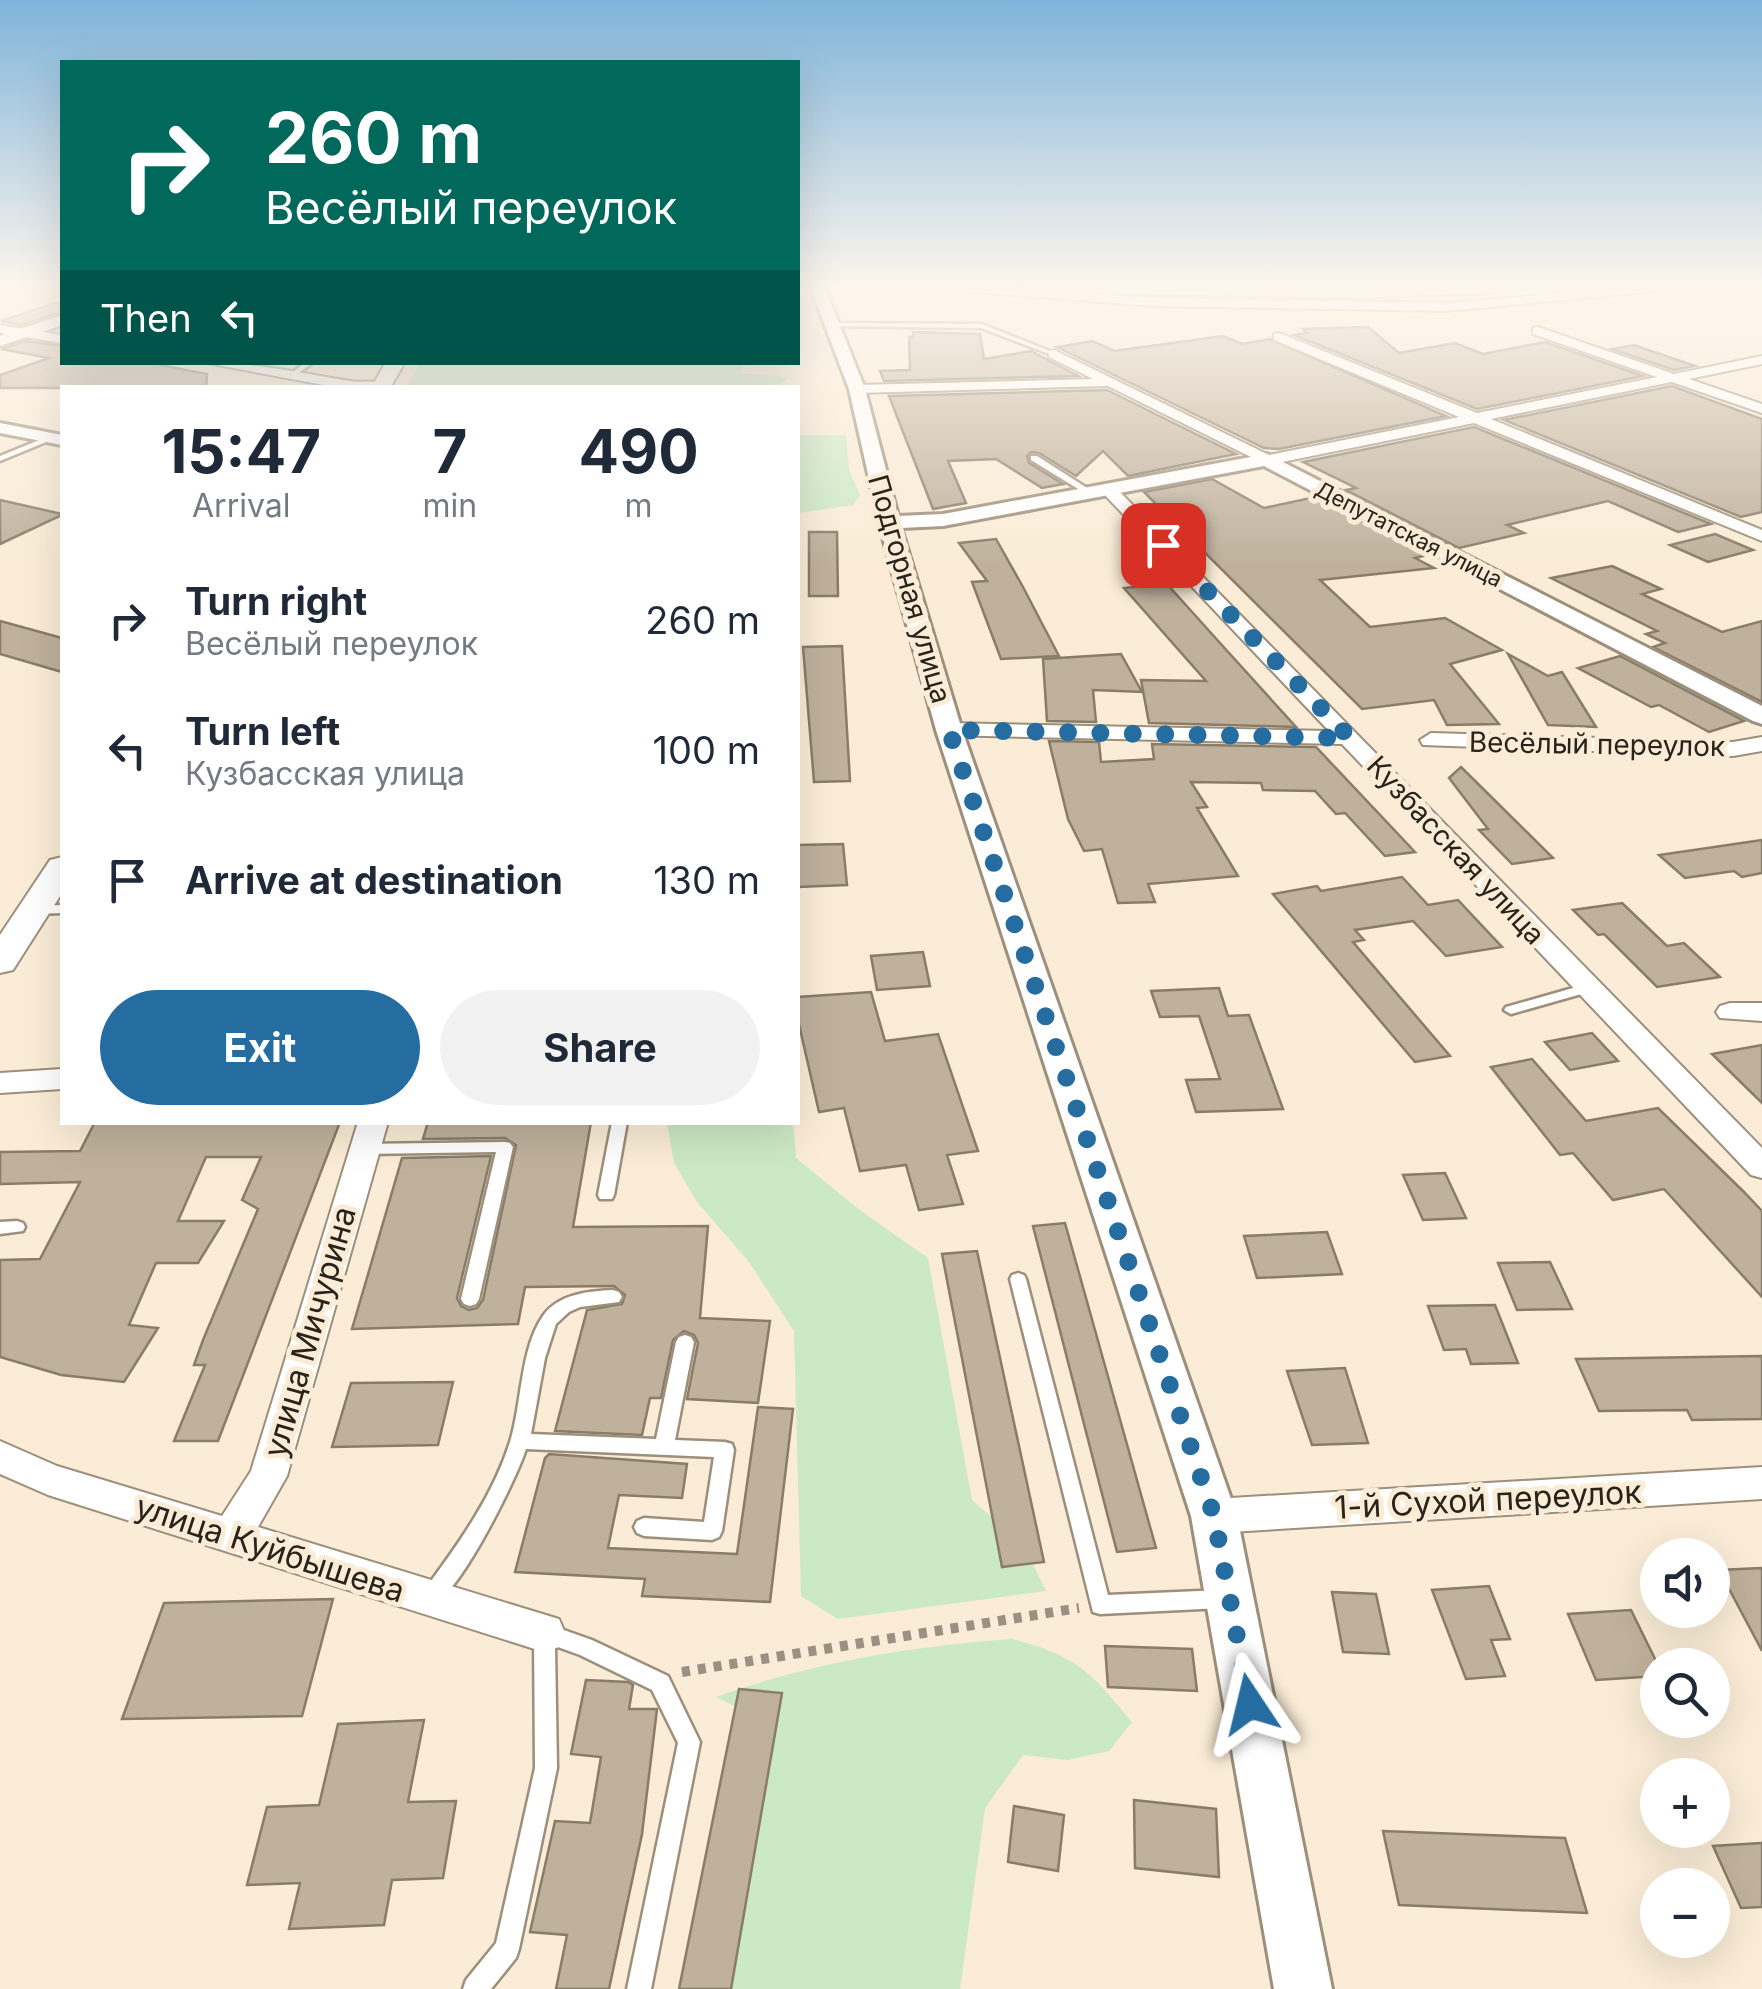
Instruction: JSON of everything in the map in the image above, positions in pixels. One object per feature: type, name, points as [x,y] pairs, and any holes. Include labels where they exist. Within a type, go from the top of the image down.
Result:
[{"type":"main road","points":[[0,962],[48,910],[60,873]]},
{"type":"street","points":[[314,379],[365,385]]},
{"type":"street","name":"Подгорная улица","points":[[853,379],[889,523],[949,730],[1214,1516],[1302,1989]]},
{"type":"street","name":"Депутатская улица","points":[[1102,379],[1762,716]]},
{"type":"street","points":[[1383,379],[1762,536]]},
{"type":"street","points":[[889,523],[944,520],[1669,379]]},
{"type":"street","points":[[1675,379],[1762,409]]},
{"type":"street","points":[[857,389],[1110,383]]},
{"type":"street","points":[[0,428],[57,439]]},
{"type":"street","name":"Кузбасская улица","points":[[1100,491],[1350,738],[1762,1167]]},
{"type":"street","points":[[949,730],[1350,738]]},
{"type":"street","name":"Весёлый переулок","points":[[1431,740],[1734,748],[1762,744]]},
{"type":"street","points":[[1730,1012],[1762,1012]]},
{"type":"street","points":[[0,1083],[60,1078]]},
{"type":"street","name":"улица Мичурина","points":[[232,1536],[268,1476],[368,1136]]},
{"type":"street","name":"улица Куйбышева","points":[[0,1457],[48,1479],[544,1632]]},
{"type":"street","name":"1-й Сухой переулок","points":[[1214,1516],[1762,1484]]},
{"type":"lane","points":[[0,459],[57,439]]},
{"type":"lane","points":[[1034,458],[1100,491]]},
{"type":"lane","points":[[1511,1010],[1587,988]]},
{"type":"lane","points":[[606,1195],[619,1125]]},
{"type":"lane","points":[[368,1136],[506,1147],[470,1299]]},
{"type":"lane","points":[[1018,1279],[1100,1605],[1230,1599]]},
{"type":"lane","points":[[431,1599],[484,1525],[519,1441],[548,1322],[563,1306],[586,1297],[613,1297]]},
{"type":"lane","points":[[664,1448],[685,1342]]},
{"type":"lane","points":[[519,1441],[725,1450],[712,1530],[644,1527]]},
{"type":"lane","points":[[474,1989],[507,1949],[546,1768],[544,1632],[660,1683],[690,1742],[639,1989]]},
{"type":"path","points":[[674,1674],[1072,1609]]},
{"type":"green space","points":[[411,379],[787,379],[780,385],[407,385]]},
{"type":"green space","points":[[800,435],[846,435],[849,470],[860,495],[853,505],[800,513]]},
{"type":"green space","points":[[667,1125],[793,1125],[796,1158],[928,1258],[972,1500],[1023,1544],[1046,1591],[838,1619],[801,1596],[794,1331],[749,1262],[697,1202],[674,1163]]},
{"type":"green space","points":[[1012,1639],[1052,1652],[1081,1668],[1132,1722],[1109,1751],[1067,1760],[1023,1755],[985,1808],[960,1989],[714,1989],[763,1720],[716,1697],[862,1658]]},
{"type":"building","points":[[0,379],[207,379],[206,385],[0,388]]},
{"type":"building","points":[[883,379],[969,379],[884,381]]},
{"type":"building","points":[[1122,379],[1361,379],[1446,416],[1279,449],[1264,448]]},
{"type":"building","points":[[1402,379],[1629,379],[1477,409]]},
{"type":"building","points":[[1672,386],[1762,419],[1762,512],[1741,517],[1504,420]]},
{"type":"building","points":[[1107,390],[1236,454],[1128,476],[1103,451],[1076,476],[1031,452],[1027,456],[1029,463],[1063,484],[1042,488],[996,459],[948,461],[966,503],[933,509],[889,396]]},
{"type":"building","points":[[1474,427],[1711,524],[1678,532],[1608,501],[1507,525],[1524,533],[1459,548],[1346,490],[1356,488],[1303,462]]},
{"type":"building","points":[[1212,479],[1264,508],[1315,497],[1427,555],[1415,558],[1434,568],[1320,580],[1370,627],[1445,618],[1502,650],[1450,664],[1499,724],[1447,725],[1434,700],[1362,709],[1144,492]]},
{"type":"building","points":[[0,500],[60,514],[60,516],[0,544]]},
{"type":"building","points":[[809,532],[837,532],[838,596],[809,596]]},
{"type":"building","points":[[1715,534],[1753,550],[1708,562],[1670,545]]},
{"type":"building","points":[[996,539],[1059,656],[1001,659],[972,582],[987,581],[959,543]]},
{"type":"building","points":[[1612,566],[1661,589],[1642,594],[1722,632],[1762,621],[1762,702],[1653,647],[1665,643],[1646,634],[1657,631],[1551,578]]},
{"type":"building","points":[[1167,584],[1296,727],[1149,723],[1141,680],[1206,681],[1124,588]]},
{"type":"building","points":[[0,621],[60,637],[60,671],[0,654]]},
{"type":"building","points":[[842,646],[850,781],[814,782],[803,647]]},
{"type":"building","points":[[1121,654],[1142,692],[1093,690],[1096,722],[1047,721],[1043,659]]},
{"type":"building","points":[[1508,654],[1548,676],[1562,672],[1596,727],[1548,725]]},
{"type":"building","points":[[1620,656],[1744,721],[1709,732],[1578,668]]},
{"type":"building","points":[[1049,741],[1099,742],[1101,762],[1154,759],[1152,744],[1316,747],[1415,852],[1385,856],[1345,813],[1336,814],[1315,791],[1263,790],[1261,783],[1191,782],[1207,807],[1197,808],[1238,876],[1148,884],[1155,902],[1118,903],[1102,849],[1084,851],[1068,819]]},
{"type":"building","points":[[1461,767],[1553,858],[1512,864],[1479,830],[1488,829],[1449,778]]},
{"type":"building","points":[[1762,840],[1762,873],[1742,877],[1734,871],[1685,878],[1659,855]]},
{"type":"building","points":[[843,844],[847,885],[800,887],[800,845]]},
{"type":"building","points":[[1402,877],[1428,905],[1458,900],[1502,947],[1446,956],[1413,921],[1355,930],[1364,940],[1353,942],[1450,1056],[1415,1062],[1273,894],[1317,886],[1321,891]]},
{"type":"building","points":[[1622,903],[1667,946],[1684,943],[1720,977],[1657,987],[1604,934],[1598,935],[1573,910]]},
{"type":"building","points":[[923,952],[930,986],[877,990],[871,956]]},
{"type":"building","points":[[1219,988],[1228,1016],[1249,1015],[1283,1109],[1196,1112],[1186,1080],[1220,1079],[1199,1016],[1160,1017],[1151,991]]},
{"type":"building","points":[[871,992],[885,1041],[938,1034],[978,1151],[947,1155],[963,1204],[919,1210],[906,1165],[860,1171],[844,1108],[819,1112],[800,1029],[800,997]]},
{"type":"building","points":[[1592,1033],[1618,1061],[1570,1070],[1545,1042]]},
{"type":"building","points":[[1762,1045],[1762,1103],[1712,1054]]},
{"type":"building","points":[[1532,1059],[1586,1121],[1658,1108],[1743,1191],[1762,1211],[1762,1297],[1664,1189],[1613,1200],[1573,1153],[1560,1155],[1491,1067]]},
{"type":"building","points":[[93,1125],[339,1125],[218,1441],[174,1441],[205,1365],[194,1365],[203,1340],[258,1209],[242,1200],[261,1157],[206,1157],[178,1221],[224,1221],[198,1263],[156,1263],[129,1325],[158,1328],[124,1382],[61,1375],[0,1357],[0,1260],[40,1259],[80,1182],[0,1184],[0,1152],[80,1151]]},
{"type":"building","points":[[427,1125],[590,1125],[573,1227],[708,1226],[700,1318],[770,1321],[758,1403],[687,1399],[698,1343],[694,1335],[684,1331],[673,1340],[661,1398],[650,1398],[642,1435],[555,1431],[587,1310],[622,1304],[625,1295],[614,1286],[525,1287],[518,1324],[352,1329],[402,1158],[491,1156],[457,1298],[469,1310],[477,1308],[483,1300],[516,1145],[505,1138],[423,1139]]},
{"type":"building","points":[[1445,1173],[1466,1218],[1423,1220],[1403,1175]]},
{"type":"building","points":[[1065,1223],[1156,1548],[1117,1552],[1033,1226]]},
{"type":"building","points":[[1327,1232],[1342,1274],[1257,1278],[1244,1236]]},
{"type":"building","points":[[977,1251],[1044,1562],[1002,1567],[942,1254]]},
{"type":"building","points":[[1550,1262],[1572,1309],[1517,1310],[1498,1263]]},
{"type":"building","points":[[1495,1305],[1518,1363],[1471,1364],[1466,1349],[1444,1350],[1428,1306]]},
{"type":"building","points":[[1762,1356],[1762,1419],[1692,1420],[1687,1410],[1599,1411],[1576,1359]]},
{"type":"building","points":[[1345,1368],[1368,1443],[1312,1445],[1287,1371]]},
{"type":"building","points":[[453,1382],[438,1445],[332,1447],[351,1383]]},
{"type":"building","points":[[758,1407],[793,1409],[770,1602],[642,1596],[645,1579],[515,1572],[549,1454],[687,1464],[682,1498],[619,1495],[608,1548],[737,1554]]},
{"type":"building","points":[[1762,1568],[1762,1651],[1730,1591],[1730,1569]]},
{"type":"building","points":[[1489,1586],[1510,1639],[1491,1640],[1505,1676],[1466,1679],[1432,1590]]},
{"type":"building","points":[[1332,1592],[1376,1594],[1389,1654],[1343,1652]]},
{"type":"building","points":[[333,1599],[302,1716],[122,1719],[164,1603]]},
{"type":"building","points":[[1631,1610],[1650,1648],[1640,1648],[1640,1677],[1596,1680],[1568,1614]]},
{"type":"building","points":[[1105,1646],[1192,1649],[1197,1691],[1108,1687]]},
{"type":"building","points":[[586,1680],[628,1682],[633,1685],[629,1709],[657,1709],[642,1834],[609,1989],[556,1989],[567,1935],[530,1932],[555,1821],[590,1823],[601,1757],[571,1754]]},
{"type":"building","points":[[739,1689],[782,1693],[731,1989],[679,1989]]},
{"type":"building","points":[[424,1720],[408,1802],[456,1801],[443,1878],[392,1880],[384,1925],[289,1929],[300,1883],[247,1885],[267,1807],[319,1805],[338,1724]]},
{"type":"building","points":[[1134,1800],[1216,1809],[1219,1877],[1135,1868]]},
{"type":"building","points":[[1014,1806],[1064,1815],[1058,1871],[1008,1862]]},
{"type":"building","points":[[1383,1831],[1565,1838],[1587,1913],[1399,1905]]},
{"type":"building","points":[[1762,1843],[1762,1907],[1741,1908],[1730,1884],[1730,1868],[1723,1868],[1714,1848]]},
{"type":"route","points":[[1163,545],[1350,738],[949,730],[1214,1516],[1250,1704]]}]
